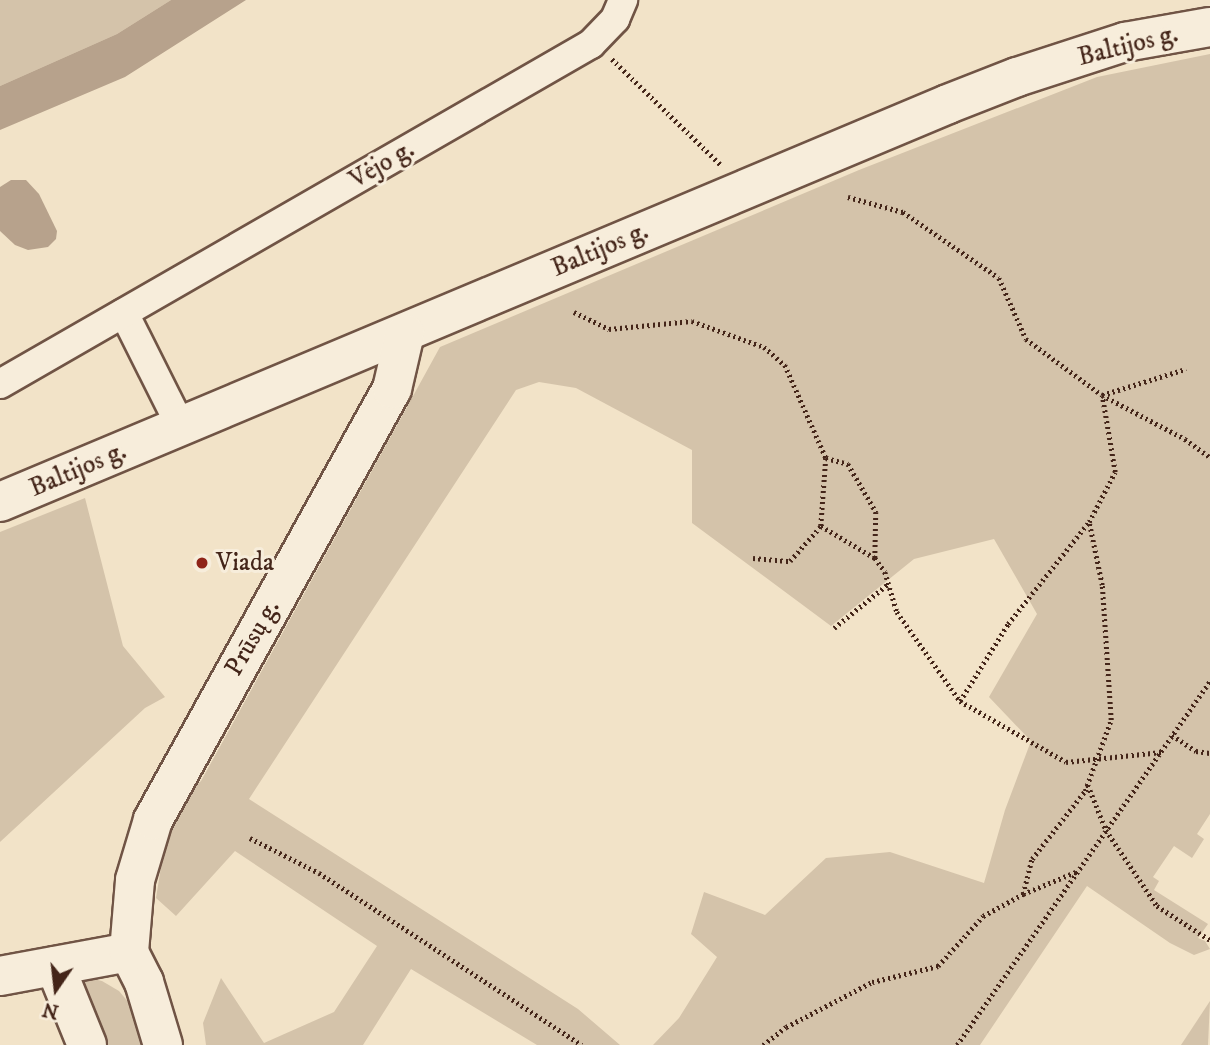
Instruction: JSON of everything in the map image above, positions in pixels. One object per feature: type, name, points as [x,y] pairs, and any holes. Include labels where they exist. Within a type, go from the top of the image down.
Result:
[{"type":"street","name":"Vėjo g.","points":[[0,384],[594,41],[615,19],[624,0]]},
{"type":"street","name":"Baltijos g.","points":[[0,502],[744,188],[1017,77],[1125,42],[1210,27]]},
{"type":"street","points":[[124,313],[181,427]]},
{"type":"street","name":"Prūsų g.","points":[[129,952],[135,880],[153,820],[392,389],[405,333]]},
{"type":"street","points":[[0,976],[129,952],[144,982],[163,1045]]},
{"type":"street","points":[[55,966],[87,1045]]},
{"type":"path","points":[[594,41],[744,188]]},
{"type":"path","points":[[848,197],[903,212],[999,278],[1026,339],[1102,395],[1185,439],[1210,457]]},
{"type":"path","points":[[574,312],[609,328],[692,321],[764,347],[785,365],[826,458],[821,526],[790,561],[753,558]]},
{"type":"path","points":[[1102,395],[1186,369]]},
{"type":"path","points":[[960,701],[1009,624],[1089,522],[1115,472],[1102,395]]},
{"type":"path","points":[[826,458],[848,464],[876,512],[875,558],[888,584],[897,612],[960,701],[1066,762],[1161,752]]},
{"type":"path","points":[[1023,894],[1032,859],[1088,784],[1111,720],[1102,585],[1089,522]]},
{"type":"path","points":[[821,526],[875,558]]},
{"type":"path","points":[[834,628],[888,584]]},
{"type":"path","points":[[957,1045],[1210,681]]},
{"type":"path","points":[[1172,735],[1196,751],[1210,753]]},
{"type":"path","points":[[1088,784],[1106,830],[1157,906],[1210,940]]},
{"type":"path","points":[[250,838],[318,873],[582,1045]]},
{"type":"path","points":[[763,1045],[786,1027],[872,982],[938,965],[983,916],[1023,894],[1078,871]]},
{"type":"shaded area","points":[[0,0],[171,0],[117,34],[0,86]]},
{"type":"shaded area","points":[[171,0],[246,0],[125,77],[0,130],[0,86],[117,34]]},
{"type":"shaded area","points":[[1210,54],[1210,814],[1197,834],[1204,839],[1192,858],[1174,846],[1153,877],[1159,881],[1154,890],[1208,924],[1198,938],[1205,941],[1210,949],[1194,955],[1170,943],[1087,886],[980,1045],[653,1045],[679,1018],[717,957],[691,934],[704,892],[765,915],[826,858],[890,852],[984,883],[1005,810],[1031,741],[989,697],[1037,614],[994,539],[914,559],[831,626],[692,523],[692,450],[576,388],[539,382],[516,390],[249,799],[578,1009],[620,1045],[537,1045],[411,969],[363,1045],[206,1045],[203,1023],[221,978],[264,1043],[334,1012],[377,946],[235,851],[176,916],[156,898],[164,848],[188,793],[201,781],[440,347],[859,170],[1097,77]]},
{"type":"shaded area","points":[[11,180],[26,180],[39,194],[57,231],[56,239],[48,247],[28,250],[15,245],[0,231],[0,187]]},
{"type":"shaded area","points":[[85,498],[123,646],[165,697],[145,708],[0,842],[0,532]]},
{"type":"shaded area","points":[[85,977],[102,981],[119,991],[129,1003],[144,1045],[96,1045],[74,982]]},
{"type":"shaded area","points":[[1210,1001],[1208,1045],[1181,1045]]},
{"type":"place","name":"Viada","points":[[202,563]]}]
